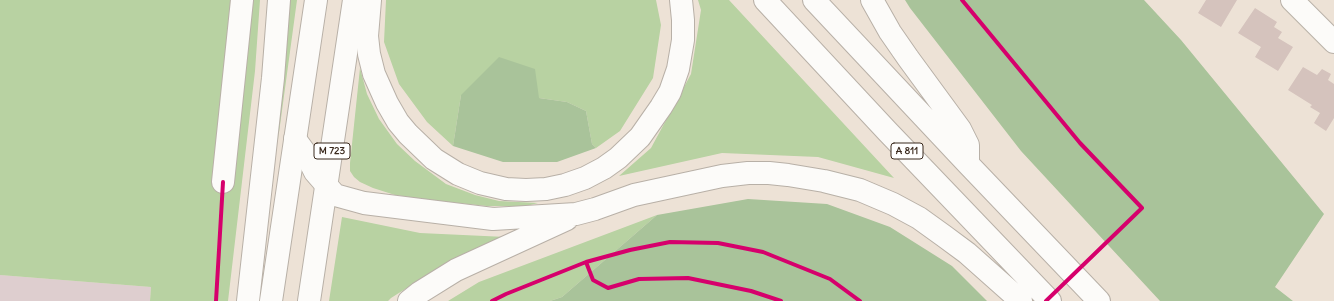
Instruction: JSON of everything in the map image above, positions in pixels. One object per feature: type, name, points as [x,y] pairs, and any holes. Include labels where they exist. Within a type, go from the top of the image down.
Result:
[{"type":"main road","points":[[223,182],[242,0]]},
{"type":"main road","points":[[248,301],[273,78],[279,0]]},
{"type":"main road","points":[[271,301],[316,0]]},
{"type":"main road","name":"M 723","points":[[309,301],[354,0]]},
{"type":"main road","points":[[370,0],[367,36],[369,54],[374,74],[387,103],[398,122],[408,134],[434,159],[458,174],[480,183],[506,189],[526,190],[546,189],[585,178],[604,168],[618,158],[640,137],[670,92],[678,69],[683,40],[681,0]]},
{"type":"main road","name":"A 811","points":[[765,0],[887,131],[1050,301]]},
{"type":"main road","points":[[814,0],[1099,301]]},
{"type":"main road","points":[[872,0],[890,32],[960,129],[968,145],[968,164]]},
{"type":"main road","points":[[1292,0],[1334,42]]},
{"type":"main road","points":[[295,139],[306,154],[315,172],[335,195],[364,203],[493,219],[576,214],[634,195],[722,176],[769,173],[824,181],[866,193],[893,204],[919,218],[961,249],[1021,301]]},
{"type":"main road","points":[[409,301],[419,292],[456,270],[552,227],[576,214]]},
{"type":"shaded area","points":[[0,275],[151,287],[150,301],[0,301]]},
{"type":"green space","points":[[0,0],[260,0],[255,71],[228,301],[150,301],[151,287],[0,275]]},
{"type":"green space","points":[[289,0],[297,0],[278,140]]},
{"type":"green space","points":[[386,0],[656,0],[661,25],[653,78],[620,131],[596,148],[592,144],[586,111],[567,102],[539,98],[461,95],[453,146],[427,122],[399,84],[384,42]]},
{"type":"green space","points":[[698,0],[729,0],[894,178],[818,157],[722,153],[619,176],[651,148],[691,74],[701,10]]},
{"type":"green space","points":[[905,0],[1144,0],[1181,40],[1324,214],[1275,287],[1293,301],[1160,301],[1021,151]]},
{"type":"green space","points":[[499,57],[535,69],[539,98],[567,102],[586,111],[592,144],[596,148],[557,162],[503,162],[453,146],[461,95]]},
{"type":"green space","points":[[360,68],[367,94],[379,119],[397,144],[415,161],[446,184],[475,195],[499,201],[538,203],[526,206],[487,206],[438,201],[395,195],[360,182],[350,171],[350,163]]},
{"type":"green space","points":[[748,199],[827,204],[890,227],[952,266],[987,301],[550,301],[562,297],[657,215]]},
{"type":"green space","points":[[657,215],[562,297],[550,301],[448,301],[479,282]]},
{"type":"green space","points":[[342,217],[420,233],[506,237],[451,260],[388,301],[329,301]]},
{"type":"building","points":[[1206,0],[1237,0],[1221,27],[1198,13]]},
{"type":"building","points":[[1255,8],[1277,22],[1274,27],[1282,32],[1278,38],[1293,47],[1278,71],[1255,57],[1261,47],[1238,33]]},
{"type":"building","points":[[1303,67],[1317,75],[1322,69],[1331,74],[1328,80],[1334,84],[1334,118],[1326,131],[1314,123],[1320,113],[1310,107],[1312,105],[1288,90]]},
{"type":"cycle path","points":[[962,0],[1080,143],[1142,208],[1046,301]]},
{"type":"cycle path","points":[[216,301],[223,182]]},
{"type":"cycle path","points":[[492,301],[586,262],[630,250],[670,242],[718,243],[763,252],[830,279],[860,301]]},
{"type":"cycle path","points":[[586,262],[593,280],[608,288],[639,279],[688,278],[751,291],[781,301]]}]
